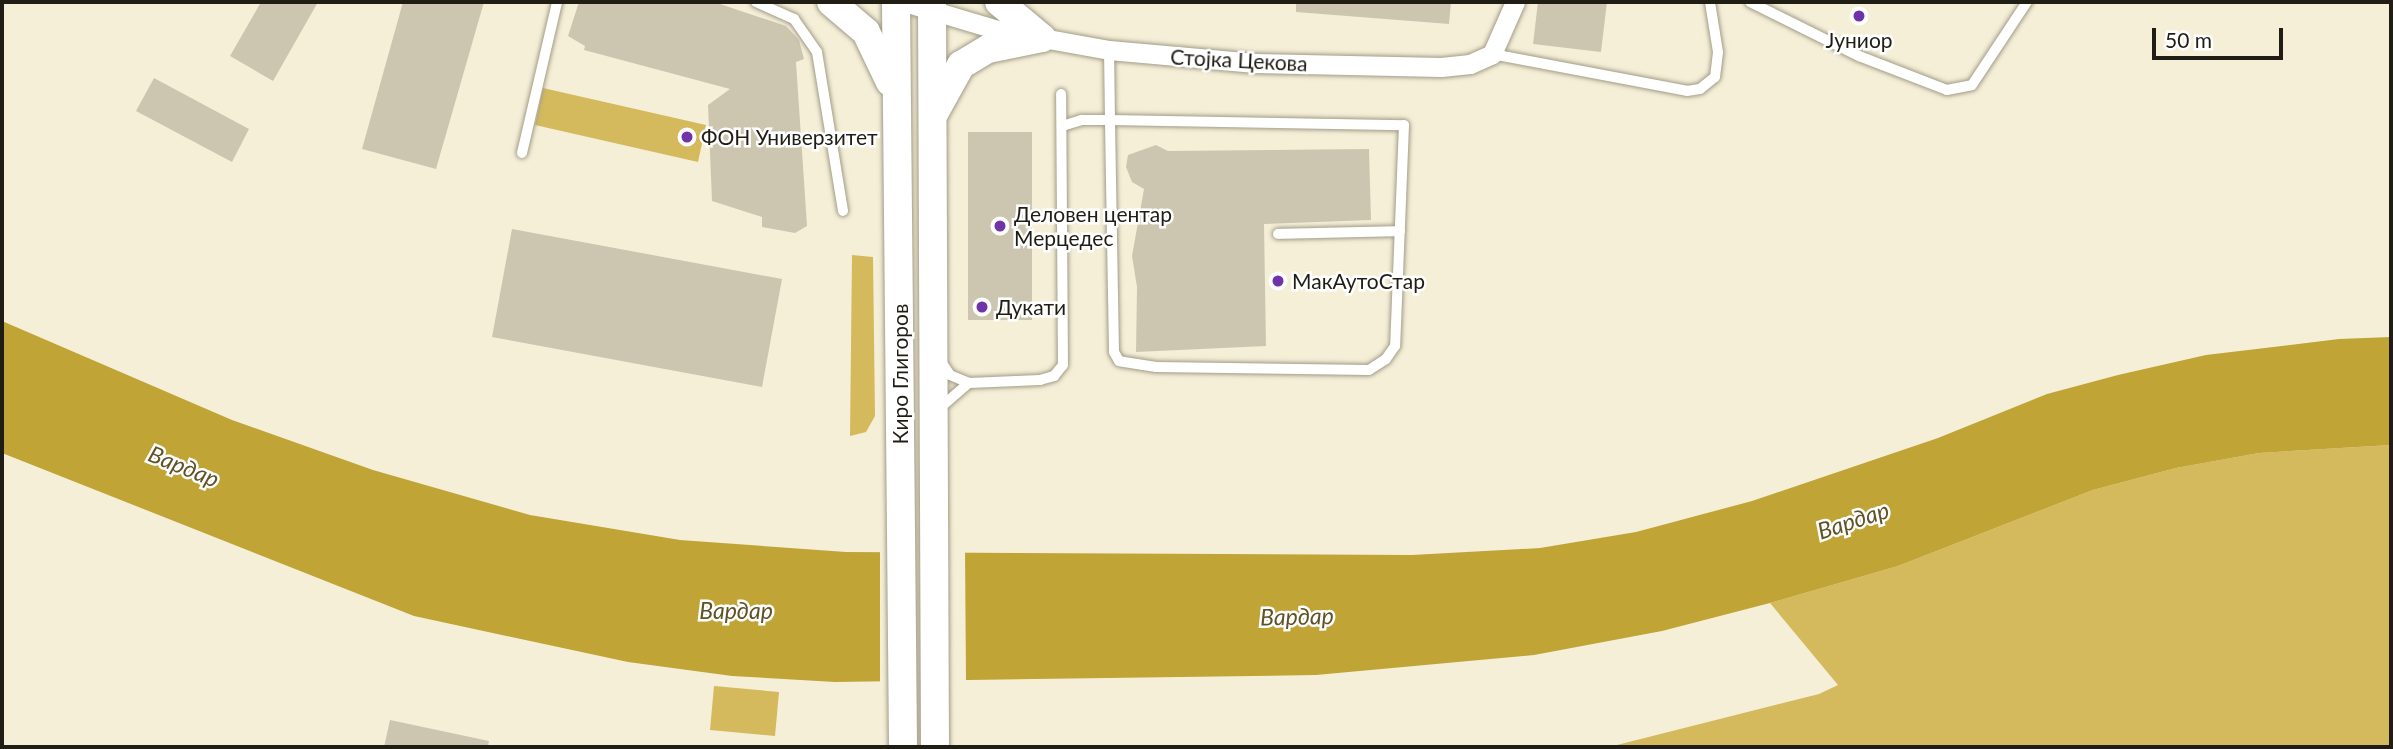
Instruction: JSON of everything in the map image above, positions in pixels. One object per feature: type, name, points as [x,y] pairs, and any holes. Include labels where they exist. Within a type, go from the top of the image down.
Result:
[{"type":"street","points":[[831,2],[874,43],[899,113]]},
{"type":"street","name":"Киро Глигоров","points":[[896,2],[903,747]]},
{"type":"street","name":"Стојка Цекова","points":[[904,2],[932,6],[1042,38],[1109,50],[1255,63],[1441,67],[1470,64],[1492,54]]},
{"type":"street","points":[[999,2],[1042,38]]},
{"type":"street","points":[[1492,54],[1515,2]]},
{"type":"street","name":"Киро Глигоров","points":[[932,6],[931,345],[935,747]]},
{"type":"street","points":[[932,118],[961,65],[988,49],[1042,38]]},
{"type":"lane","points":[[522,153],[557,2]]},
{"type":"lane","points":[[756,2],[794,19],[817,52],[843,211]]},
{"type":"lane","points":[[1492,54],[1687,91],[1700,89],[1715,77],[1717,65],[1710,2]]},
{"type":"lane","points":[[1750,2],[1860,56],[1947,90],[1972,85],[2026,2]]},
{"type":"lane","points":[[1062,126],[1082,120],[1110,120],[1404,125],[1395,346],[1386,359],[1369,370],[1129,366],[1114,352],[1110,120],[1109,50]]},
{"type":"lane","points":[[931,345],[950,375],[969,383],[1040,380],[1055,376],[1063,365],[1061,94]]},
{"type":"lane","points":[[1278,234],[1400,232]]},
{"type":"lane","points":[[932,432],[945,399],[969,383]]},
{"type":"shaded area","points":[[543,88],[706,125],[698,162],[535,125]]},
{"type":"shaded area","points":[[852,255],[873,257],[875,416],[866,432],[850,436]]},
{"type":"shaded area","points":[[2391,445],[2391,747],[1609,747],[1819,694],[1838,685],[1770,603],[1898,566],[2093,490],[2176,468],[2259,453]]},
{"type":"shaded area","points":[[714,686],[779,692],[775,736],[710,730]]},
{"type":"water","name":"Вардар","points":[[2,321],[232,420],[373,470],[530,515],[680,540],[846,552],[1412,555],[1540,548],[1636,532],[1752,501],[1938,438],[2047,394],[2118,375],[2206,355],[2339,339],[2391,337],[2391,445],[2259,453],[2176,468],[2093,490],[1898,566],[1662,631],[1534,655],[1316,675],[835,682],[732,676],[628,662],[414,616],[2,453]]},
{"type":"pier","points":[[880,549],[965,549],[966,682],[880,685]]},
{"type":"building","points":[[261,2],[318,2],[273,81],[230,56]]},
{"type":"building","points":[[403,2],[484,2],[436,169],[362,149]]},
{"type":"building","points":[[579,2],[714,2],[786,26],[799,40],[804,59],[796,62],[807,226],[795,233],[762,227],[762,217],[712,201],[708,105],[730,89],[584,50],[585,46],[568,36]]},
{"type":"building","points":[[1296,2],[1451,2],[1449,24],[1296,12]]},
{"type":"building","points":[[1538,2],[1607,2],[1601,52],[1533,44]]},
{"type":"building","points":[[154,78],[249,129],[232,162],[136,111]]},
{"type":"building","name":"Деловен центар Мерцедес","points":[[968,132],[1032,132],[1032,320],[968,320]]},
{"type":"building","points":[[1156,145],[1168,151],[1369,149],[1371,220],[1264,224],[1266,346],[1136,352],[1137,287],[1132,256],[1144,189],[1132,182],[1126,167],[1128,155]]},
{"type":"building","points":[[512,229],[782,279],[762,387],[492,337]]},
{"type":"building","points":[[390,720],[489,741],[488,747],[384,747]]},
{"type":"place","name":"Јуниор","points":[[1859,16]]},
{"type":"place","name":"ФОН Универзитет","points":[[687,137]]},
{"type":"place","name":"Деловен центар Мерцедес","points":[[1000,226]]},
{"type":"place","name":"МакАутоСтар","points":[[1278,281]]},
{"type":"place","name":"Дукати","points":[[982,307]]}]
